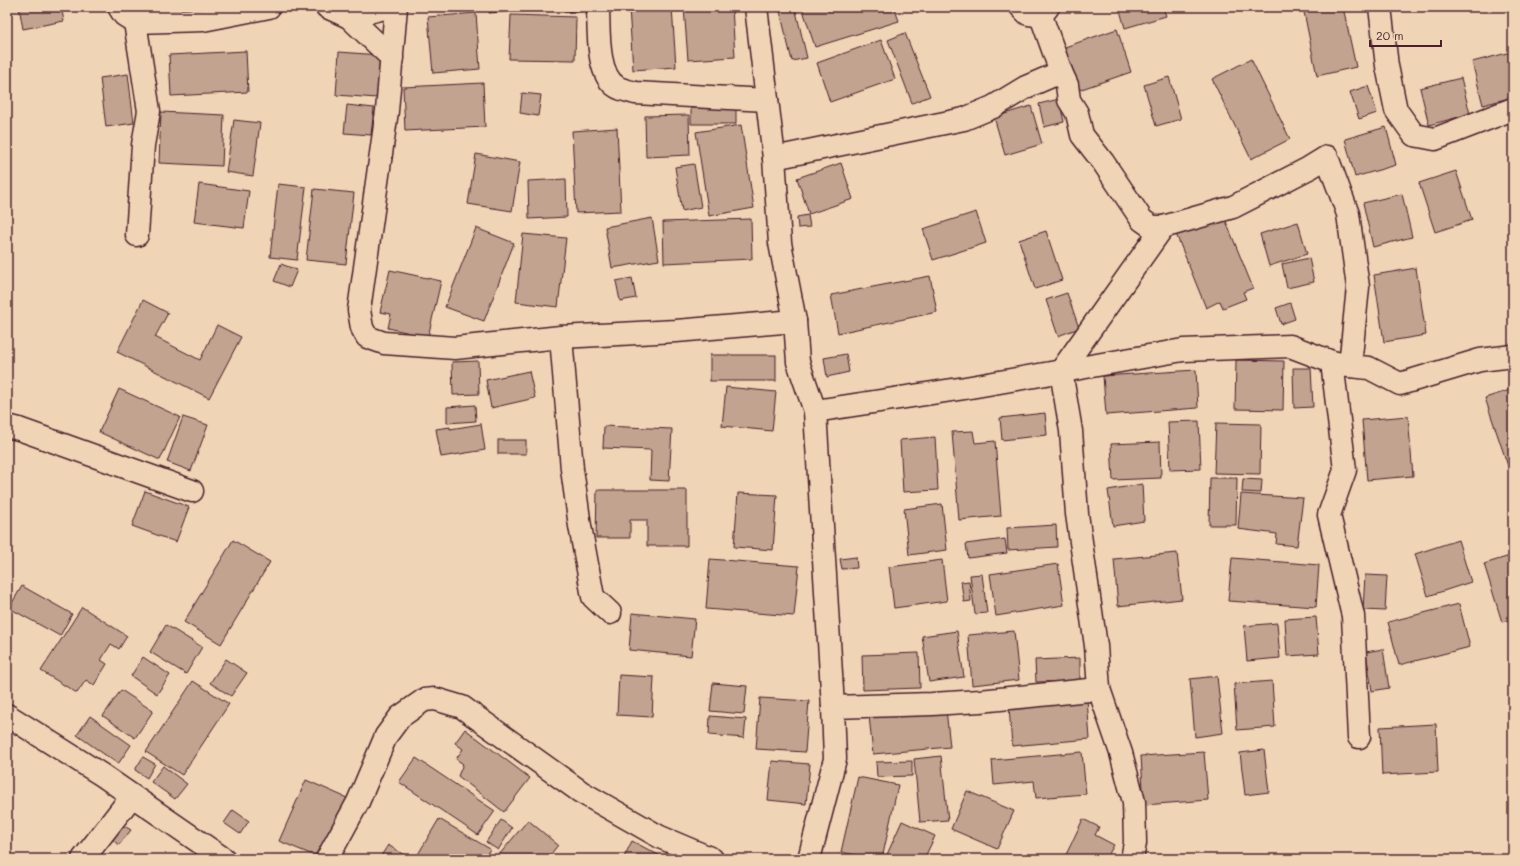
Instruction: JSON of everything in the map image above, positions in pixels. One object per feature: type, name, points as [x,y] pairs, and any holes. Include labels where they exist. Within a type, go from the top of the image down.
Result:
[{"type":"street","points":[[119,7],[124,15],[135,22],[203,20],[269,7]]},
{"type":"street","points":[[327,7],[349,17],[392,58]]},
{"type":"street","points":[[349,17],[388,7]]},
{"type":"street","points":[[396,7],[387,111],[360,310],[362,328],[367,337],[384,343],[455,348],[561,337],[676,331],[795,321]]},
{"type":"street","points":[[598,7],[601,62],[606,78],[617,87],[635,93],[767,100]]},
{"type":"street","points":[[756,7],[774,158],[780,243],[795,321],[798,362],[815,411],[835,759],[809,859]]},
{"type":"street","points":[[1021,7],[1028,14],[1044,12],[1060,72],[1067,85],[1069,100],[1078,113],[1082,135],[1103,162],[1142,220],[1152,227],[1163,228],[1233,207],[1309,168],[1327,157],[1348,214],[1358,287],[1341,364],[1345,470],[1329,515],[1353,616],[1359,736]]},
{"type":"street","points":[[1380,7],[1387,66],[1396,110],[1414,135],[1435,139],[1513,109]]},
{"type":"street","points":[[135,22],[149,111],[143,145],[137,235]]},
{"type":"street","points":[[774,158],[964,120],[993,107],[1026,87],[1060,72]]},
{"type":"street","points":[[1132,859],[1135,843],[1134,802],[1121,753],[1099,689],[1096,646],[1077,514],[1071,431],[1061,371],[1163,228]]},
{"type":"street","points":[[561,337],[572,470],[580,526],[594,597],[610,613]]},
{"type":"street","points":[[815,411],[1191,350],[1290,346],[1341,364],[1369,368],[1400,384],[1480,360],[1513,356]]},
{"type":"street","points":[[7,426],[192,491]]},
{"type":"street","points":[[833,707],[980,701],[1099,689]]},
{"type":"street","points":[[327,859],[358,802],[386,736],[400,717],[424,700],[435,699],[462,707],[581,792],[660,837],[712,859]]},
{"type":"street","points":[[7,715],[102,775],[224,859]]},
{"type":"street","points":[[83,859],[132,796]]},
{"type":"building","points":[[19,7],[61,7],[64,21],[23,29]]},
{"type":"building","points":[[489,7],[512,7],[512,11],[489,13]]},
{"type":"building","points":[[564,7],[589,7],[589,10],[565,12]]},
{"type":"building","points":[[629,7],[672,7],[676,67],[633,70]]},
{"type":"building","points":[[684,7],[732,7],[735,57],[688,60]]},
{"type":"building","points":[[779,7],[795,7],[807,58],[792,61]]},
{"type":"building","points":[[802,7],[894,7],[899,21],[815,47]]},
{"type":"building","points":[[1119,7],[1163,7],[1166,16],[1125,28]]},
{"type":"building","points":[[1303,7],[1343,7],[1356,67],[1317,76]]},
{"type":"building","points":[[476,13],[480,69],[433,73],[428,17]]},
{"type":"building","points":[[511,15],[576,17],[575,60],[509,59]]},
{"type":"building","points":[[1117,29],[1131,72],[1076,91],[1062,48]]},
{"type":"building","points":[[905,33],[930,96],[912,103],[888,40]]},
{"type":"building","points":[[881,40],[895,79],[830,102],[817,63]]},
{"type":"building","points":[[246,51],[248,92],[171,96],[169,55]]},
{"type":"building","points":[[339,52],[380,55],[377,98],[336,95]]},
{"type":"building","points":[[1511,52],[1513,60],[1513,97],[1483,105],[1472,62]]},
{"type":"building","points":[[1251,59],[1290,139],[1251,159],[1212,79]]},
{"type":"building","points":[[128,74],[134,123],[106,127],[100,78]]},
{"type":"building","points":[[1169,77],[1181,119],[1156,126],[1144,85]]},
{"type":"building","points":[[1461,78],[1470,114],[1429,125],[1420,88]]},
{"type":"building","points":[[483,83],[485,127],[405,131],[403,87]]},
{"type":"building","points":[[1368,86],[1377,113],[1359,119],[1350,92]]},
{"type":"building","points":[[522,93],[541,95],[538,116],[520,113]]},
{"type":"building","points":[[1059,99],[1064,122],[1044,127],[1039,104]]},
{"type":"building","points":[[347,105],[374,108],[371,135],[344,133]]},
{"type":"building","points":[[1031,106],[1042,144],[1005,155],[994,117]]},
{"type":"building","points":[[736,107],[736,124],[691,124],[691,108]]},
{"type":"building","points":[[161,112],[224,115],[222,166],[159,163]]},
{"type":"building","points":[[689,115],[690,155],[646,157],[645,116]]},
{"type":"building","points":[[234,120],[260,123],[253,176],[226,172]]},
{"type":"building","points":[[741,125],[754,208],[709,216],[696,132]]},
{"type":"building","points":[[1386,127],[1396,165],[1355,177],[1345,139]]},
{"type":"building","points":[[617,128],[621,211],[576,213],[572,131]]},
{"type":"building","points":[[476,154],[520,162],[512,211],[468,204]]},
{"type":"building","points":[[841,163],[853,199],[809,214],[797,178]]},
{"type":"building","points":[[694,164],[701,207],[682,211],[675,167]]},
{"type":"building","points":[[1456,171],[1472,220],[1435,232],[1419,183]]},
{"type":"building","points":[[566,179],[567,217],[529,219],[528,181]]},
{"type":"building","points":[[199,184],[249,191],[244,228],[194,222]]},
{"type":"building","points":[[278,184],[306,187],[297,260],[270,257]]},
{"type":"building","points":[[314,189],[354,193],[346,264],[306,260]]},
{"type":"building","points":[[1402,194],[1412,237],[1373,247],[1363,203]]},
{"type":"building","points":[[976,212],[986,243],[933,260],[923,229]]},
{"type":"building","points":[[1223,214],[1253,288],[1243,292],[1246,299],[1223,308],[1220,301],[1206,308],[1176,234]]},
{"type":"building","points":[[808,215],[810,227],[798,228],[797,217]]},
{"type":"building","points":[[652,218],[659,260],[612,268],[605,227]]},
{"type":"building","points":[[751,219],[752,259],[664,263],[663,222]]},
{"type":"building","points":[[1298,222],[1307,254],[1269,266],[1260,234]]},
{"type":"building","points":[[476,228],[514,243],[484,321],[445,307]]},
{"type":"building","points":[[1046,231],[1062,280],[1035,289],[1019,240]]},
{"type":"building","points":[[523,234],[566,238],[558,307],[516,302]]},
{"type":"building","points":[[1309,258],[1314,282],[1287,288],[1282,264]]},
{"type":"building","points":[[281,264],[297,270],[290,287],[274,281]]},
{"type":"building","points":[[1416,268],[1426,335],[1384,342],[1374,275]]},
{"type":"building","points":[[390,270],[441,281],[428,337],[388,328],[391,314],[380,312]]},
{"type":"building","points":[[930,276],[937,312],[838,333],[831,295]]},
{"type":"building","points":[[632,278],[636,298],[620,301],[616,281]]},
{"type":"building","points":[[1067,293],[1079,328],[1058,336],[1046,300]]},
{"type":"building","points":[[143,300],[168,313],[155,337],[200,360],[217,325],[241,337],[209,398],[117,352]]},
{"type":"building","points":[[1290,303],[1295,319],[1281,324],[1276,308]]},
{"type":"building","points":[[846,354],[849,372],[827,377],[824,358]]},
{"type":"building","points":[[710,355],[776,355],[776,381],[710,381]]},
{"type":"building","points":[[1236,360],[1284,361],[1283,410],[1235,409]]},
{"type":"building","points":[[478,361],[479,394],[453,395],[452,362]]},
{"type":"building","points":[[1293,368],[1311,368],[1313,407],[1294,408]]},
{"type":"building","points":[[1196,370],[1198,408],[1106,415],[1103,376]]},
{"type":"building","points":[[529,371],[535,398],[491,408],[486,380]]},
{"type":"building","points":[[726,387],[776,392],[772,431],[722,426]]},
{"type":"building","points":[[119,389],[180,417],[160,460],[99,432]]},
{"type":"building","points":[[1513,389],[1513,478],[1512,478],[1485,398]]},
{"type":"building","points":[[475,405],[476,421],[447,423],[447,407]]},
{"type":"building","points":[[1045,413],[1047,435],[1002,440],[1000,418]]},
{"type":"building","points":[[1408,416],[1413,476],[1367,480],[1362,420]]},
{"type":"building","points":[[183,417],[208,425],[191,471],[167,462]]},
{"type":"building","points":[[1199,421],[1201,469],[1170,470],[1168,422]]},
{"type":"building","points":[[1216,423],[1261,424],[1260,474],[1214,473]]},
{"type":"building","points":[[481,424],[485,450],[441,457],[436,429],[450,427],[450,429]]},
{"type":"building","points":[[604,426],[672,429],[669,481],[650,480],[651,450],[603,448]]},
{"type":"building","points":[[973,431],[975,443],[995,441],[1001,516],[959,520],[952,432]]},
{"type":"building","points":[[935,437],[938,490],[903,492],[900,440]]},
{"type":"building","points":[[498,440],[526,440],[526,454],[498,454]]},
{"type":"building","points":[[1160,442],[1161,478],[1113,480],[1111,444]]},
{"type":"building","points":[[1210,478],[1237,478],[1236,525],[1209,525]]},
{"type":"building","points":[[1243,479],[1262,480],[1261,493],[1242,492]]},
{"type":"building","points":[[1142,484],[1144,521],[1113,526],[1108,490]]},
{"type":"building","points":[[597,490],[687,490],[687,546],[647,546],[647,520],[630,520],[630,538],[596,538]]},
{"type":"building","points":[[145,491],[189,507],[176,542],[132,526]]},
{"type":"building","points":[[738,493],[777,495],[773,550],[734,547]]},
{"type":"building","points":[[1241,494],[1303,498],[1297,546],[1276,544],[1277,534],[1238,529]]},
{"type":"building","points":[[942,504],[947,550],[909,555],[904,509]]},
{"type":"building","points":[[1056,525],[1057,547],[1008,550],[1007,528]]},
{"type":"building","points":[[1005,539],[1007,553],[968,558],[966,544]]},
{"type":"building","points":[[233,540],[270,562],[221,644],[184,622]]},
{"type":"building","points":[[1458,540],[1471,582],[1428,596],[1415,554]]},
{"type":"building","points":[[1177,553],[1182,599],[1118,606],[1114,559]]},
{"type":"building","points":[[1513,555],[1513,619],[1502,622],[1484,564]]},
{"type":"building","points":[[856,557],[857,568],[842,569],[840,559]]},
{"type":"building","points":[[1232,558],[1319,565],[1316,607],[1228,601]]},
{"type":"building","points":[[710,559],[799,566],[794,616],[706,609]]},
{"type":"building","points":[[942,560],[947,601],[894,608],[889,567]]},
{"type":"building","points":[[1058,564],[1064,605],[996,616],[990,574]]},
{"type":"building","points":[[982,574],[987,613],[975,614],[970,575]]},
{"type":"building","points":[[1365,575],[1387,576],[1385,611],[1363,610]]},
{"type":"building","points":[[969,581],[971,601],[964,602],[961,582]]},
{"type":"building","points":[[22,586],[72,614],[60,636],[9,608]]},
{"type":"building","points":[[1459,604],[1470,647],[1399,665],[1388,622]]},
{"type":"building","points":[[82,607],[127,636],[119,649],[111,644],[101,660],[107,664],[94,685],[86,680],[77,693],[41,671]]},
{"type":"building","points":[[632,613],[695,619],[691,656],[629,650]]},
{"type":"building","points":[[1316,617],[1319,654],[1287,656],[1285,619]]},
{"type":"building","points":[[1277,623],[1280,658],[1247,661],[1244,626]]},
{"type":"building","points":[[166,625],[202,647],[186,674],[150,652]]},
{"type":"building","points":[[957,631],[964,677],[929,682],[922,636]]},
{"type":"building","points":[[1014,631],[1019,680],[972,685],[968,635]]},
{"type":"building","points":[[1383,649],[1389,688],[1372,691],[1366,652]]},
{"type":"building","points":[[919,653],[920,688],[863,690],[862,655]]},
{"type":"building","points":[[143,657],[170,675],[157,694],[131,676]]},
{"type":"building","points":[[1080,658],[1080,681],[1036,682],[1035,660]]},
{"type":"building","points":[[226,659],[247,673],[231,696],[210,683]]},
{"type":"building","points":[[619,675],[654,677],[652,717],[617,715]]},
{"type":"building","points":[[1217,676],[1223,733],[1195,737],[1190,679]]},
{"type":"building","points":[[193,681],[229,704],[182,775],[146,752]]},
{"type":"building","points":[[1272,681],[1275,727],[1237,730],[1234,684]]},
{"type":"building","points":[[713,683],[747,686],[744,714],[710,711]]},
{"type":"building","points":[[121,690],[153,711],[135,738],[103,716]]},
{"type":"building","points":[[760,698],[809,701],[805,752],[756,749]]},
{"type":"building","points":[[1087,699],[1090,739],[1012,746],[1009,707]]},
{"type":"building","points":[[946,709],[950,747],[873,754],[869,716]]},
{"type":"building","points":[[90,716],[131,745],[118,764],[77,735]]},
{"type":"building","points":[[710,716],[746,719],[744,738],[709,735]]},
{"type":"building","points":[[1436,724],[1438,772],[1382,775],[1380,727]]},
{"type":"building","points":[[465,729],[530,778],[504,812],[458,776],[463,764],[456,759],[463,749],[455,743]]},
{"type":"building","points":[[1264,750],[1269,792],[1245,795],[1240,753]]},
{"type":"building","points":[[1082,752],[1086,794],[1036,798],[1034,781],[994,785],[992,760]]},
{"type":"building","points":[[1204,752],[1208,800],[1144,805],[1141,756]]},
{"type":"building","points":[[941,756],[948,820],[920,822],[914,759]]},
{"type":"building","points":[[143,757],[155,764],[147,778],[135,770]]},
{"type":"building","points":[[416,758],[495,811],[478,835],[399,782]]},
{"type":"building","points":[[772,761],[810,764],[806,804],[768,800]]},
{"type":"building","points":[[912,761],[912,776],[877,777],[876,762]]},
{"type":"building","points":[[163,766],[187,784],[175,799],[151,782]]},
{"type":"building","points":[[858,777],[898,785],[882,859],[841,852]]},
{"type":"building","points":[[306,780],[347,798],[320,858],[279,841]]},
{"type":"building","points":[[967,791],[1014,811],[997,849],[951,829]]},
{"type":"building","points":[[233,810],[249,821],[240,834],[224,823]]},
{"type":"building","points":[[439,819],[490,849],[484,859],[422,859],[417,856]]},
{"type":"building","points":[[1083,819],[1099,827],[1095,835],[1114,845],[1106,859],[1064,859]]},
{"type":"building","points":[[501,820],[512,828],[498,850],[486,842]]},
{"type":"building","points":[[528,820],[558,845],[547,859],[504,859],[499,855]]},
{"type":"building","points":[[902,821],[935,836],[924,859],[885,859]]},
{"type":"building","points":[[121,824],[131,830],[119,845],[110,838]]},
{"type":"building","points":[[632,841],[666,859],[623,859]]},
{"type":"building","points":[[388,845],[411,859],[379,859]]}]
